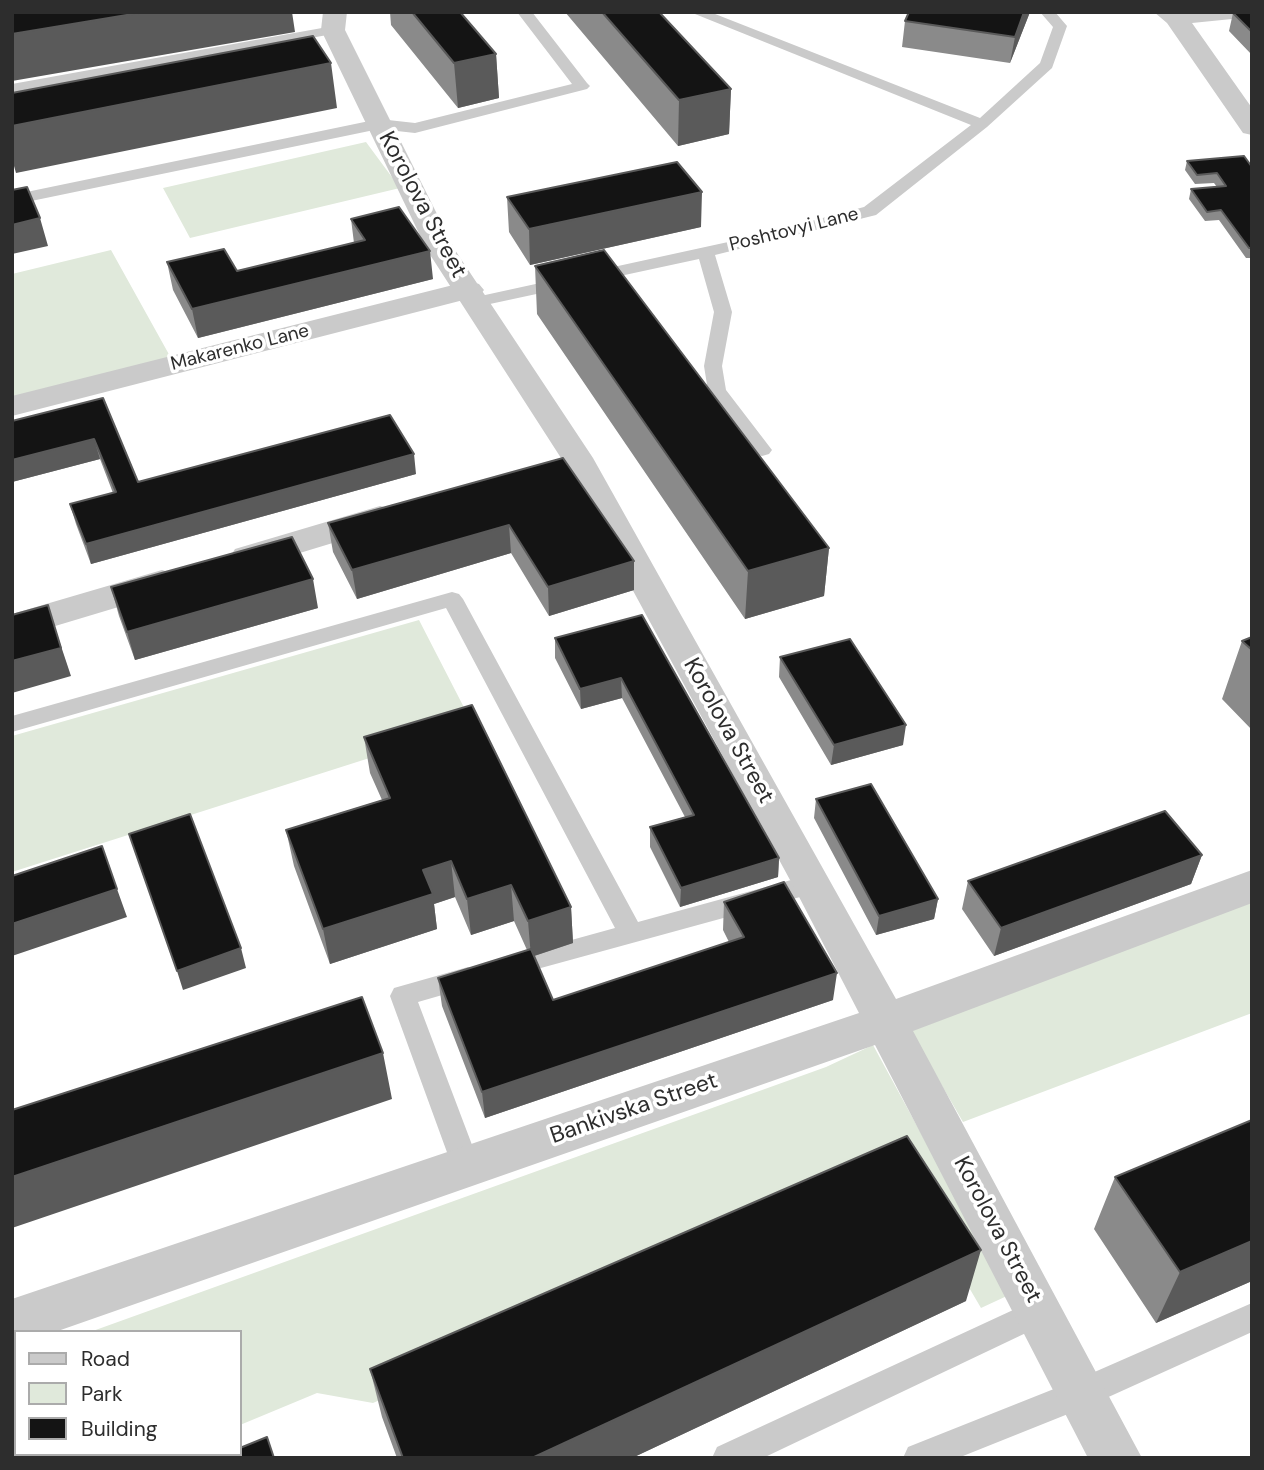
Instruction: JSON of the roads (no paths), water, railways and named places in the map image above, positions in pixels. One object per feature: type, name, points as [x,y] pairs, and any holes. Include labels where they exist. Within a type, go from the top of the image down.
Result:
[{"type":"street","points":[[1171,14],[1232,12]]},
{"type":"street","points":[[1171,14],[1252,127]]},
{"type":"street","name":"Korolova Street","points":[[334,21],[343,61],[379,124],[441,250],[472,296],[564,462],[813,884],[1116,1458]]},
{"type":"street","name":"Makarenko Lane","points":[[12,406],[472,296]]},
{"type":"street","points":[[12,626],[406,509]]},
{"type":"street","name":"Bankivska Street","points":[[12,1322],[887,1022],[1252,886]]},
{"type":"lane","points":[[13,198],[379,124],[415,128],[582,86],[524,12]]},
{"type":"lane","points":[[698,12],[982,124]]},
{"type":"lane","name":"Poshtovyi Lane","points":[[472,296],[706,252],[870,211],[982,124],[1047,65],[1060,26],[1047,12]]},
{"type":"lane","points":[[12,89],[334,21]]},
{"type":"lane","points":[[706,252],[723,312],[713,366],[717,391],[762,450]]},
{"type":"lane","points":[[12,724],[452,599],[631,933]]},
{"type":"lane","points":[[467,1166],[403,996],[813,884]]},
{"type":"lane","points":[[728,1458],[1039,1312]]},
{"type":"lane","points":[[919,1458],[1082,1393],[1252,1317]]}]
